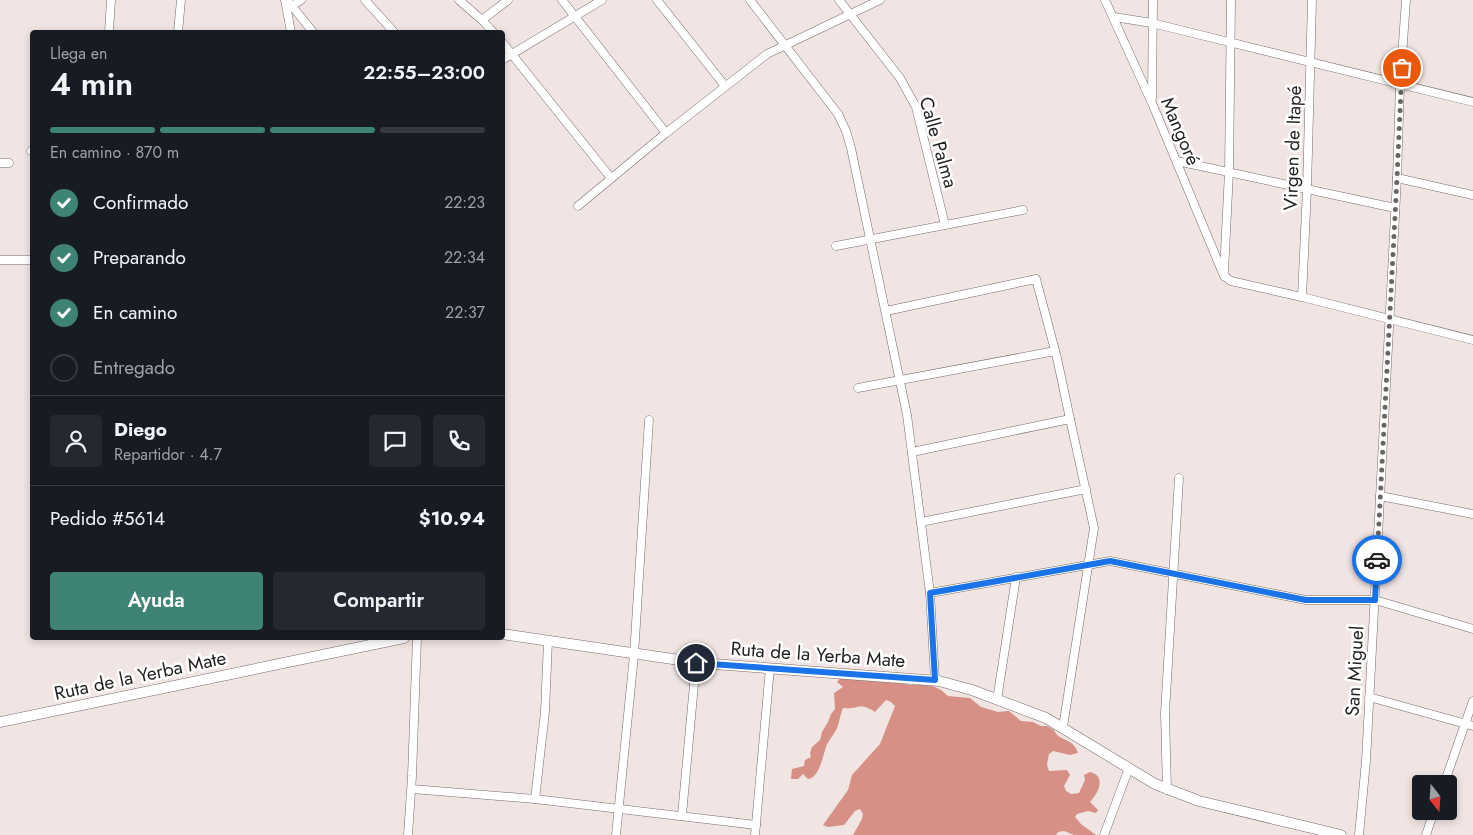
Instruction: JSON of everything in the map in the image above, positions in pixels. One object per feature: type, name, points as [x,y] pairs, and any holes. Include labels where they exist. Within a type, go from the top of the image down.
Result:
[{"type":"main road","name":"Ruta de la Yerba Mate","points":[[505,634],[696,663],[935,680],[956,685],[1046,718],[1166,790],[1199,801],[1341,835]]},
{"type":"main road","name":"Ruta de la Yerba Mate","points":[[0,722],[394,640]]},
{"type":"street","points":[[109,30],[110,0]]},
{"type":"street","points":[[178,30],[181,0]]},
{"type":"street","points":[[288,2],[302,0]]},
{"type":"street","points":[[366,0],[392,30]]},
{"type":"street","points":[[459,0],[491,30]]},
{"type":"street","points":[[482,20],[508,0]]},
{"type":"street","points":[[562,0],[666,133]]},
{"type":"street","points":[[505,58],[602,0]]},
{"type":"street","points":[[657,0],[726,86]]},
{"type":"street","points":[[750,0],[838,114],[846,132],[886,311],[912,452],[930,593],[935,680]]},
{"type":"street","name":"Calle Palma","points":[[839,0],[900,78],[916,107],[945,225]]},
{"type":"street","points":[[578,206],[666,133],[767,54],[880,0]]},
{"type":"street","name":"Mangoré","points":[[1105,0],[1152,102],[1224,276]]},
{"type":"street","points":[[1152,102],[1153,0]]},
{"type":"street","points":[[1231,0],[1229,172],[1224,276],[1230,282],[1302,297],[1473,340]]},
{"type":"street","name":"Virgen de Itapé","points":[[1302,297],[1312,0]]},
{"type":"street","name":"San Miguel","points":[[1360,835],[1375,600],[1397,178],[1400,85],[1406,0]]},
{"type":"street","points":[[288,2],[291,30]]},
{"type":"street","points":[[288,2],[311,30]]},
{"type":"street","points":[[1114,17],[1152,23],[1473,102]]},
{"type":"street","points":[[505,45],[611,178]]},
{"type":"street","points":[[1177,161],[1395,208]]},
{"type":"street","points":[[0,163],[9,163]]},
{"type":"street","points":[[1397,178],[1473,195]]},
{"type":"street","points":[[836,246],[1023,210]]},
{"type":"street","points":[[0,260],[30,260]]},
{"type":"street","points":[[886,311],[1036,279],[1055,351],[1094,528],[1063,727]]},
{"type":"street","points":[[858,388],[1055,351]]},
{"type":"street","points":[[616,835],[620,810],[634,654],[649,420]]},
{"type":"street","points":[[912,452],[1070,420]]},
{"type":"street","points":[[1166,790],[1165,713],[1179,478]]},
{"type":"street","points":[[921,522],[1086,489]]},
{"type":"street","points":[[1380,496],[1473,514]]},
{"type":"street","points":[[930,593],[1110,561],[1306,600],[1375,600],[1473,629]]},
{"type":"street","points":[[997,700],[1016,578]]},
{"type":"street","points":[[408,835],[412,789],[417,640]]},
{"type":"street","points":[[535,799],[545,712],[548,641]]},
{"type":"street","points":[[682,815],[696,663]]},
{"type":"street","points":[[755,835],[770,668]]},
{"type":"street","points":[[1369,697],[1470,724]]},
{"type":"street","points":[[1448,775],[1470,724],[1473,702]]},
{"type":"street","points":[[1104,835],[1129,768]]},
{"type":"street","points":[[412,789],[535,799],[756,825]]},
{"type":"street","points":[[1426,835],[1431,820]]},
{"type":"shaded area","points":[[841,677],[898,682],[910,685],[931,685],[948,696],[970,698],[981,707],[998,712],[1009,711],[1021,721],[1033,722],[1054,730],[1056,734],[1073,744],[1078,753],[1070,755],[1053,751],[1049,754],[1047,765],[1049,771],[1067,770],[1070,775],[1064,786],[1066,791],[1071,794],[1079,793],[1085,780],[1084,775],[1090,772],[1095,774],[1100,781],[1098,790],[1090,802],[1098,810],[1096,813],[1088,811],[1077,814],[1075,817],[1096,835],[1074,835],[1064,831],[1058,832],[1056,835],[853,835],[862,819],[863,814],[860,809],[855,811],[844,825],[828,827],[823,825],[848,790],[852,775],[880,744],[895,706],[886,700],[875,712],[862,706],[843,708],[837,728],[827,745],[818,771],[812,778],[808,779],[803,774],[798,779],[791,779],[792,769],[804,766],[805,760],[811,757],[812,747],[820,740],[822,732],[835,709],[834,693],[843,687],[837,682]]},
{"type":"way so far","points":[[1377,560],[1402,68]]},
{"type":"route","points":[[696,663],[935,680],[930,593],[1110,561],[1306,600],[1375,600],[1377,560]]}]
